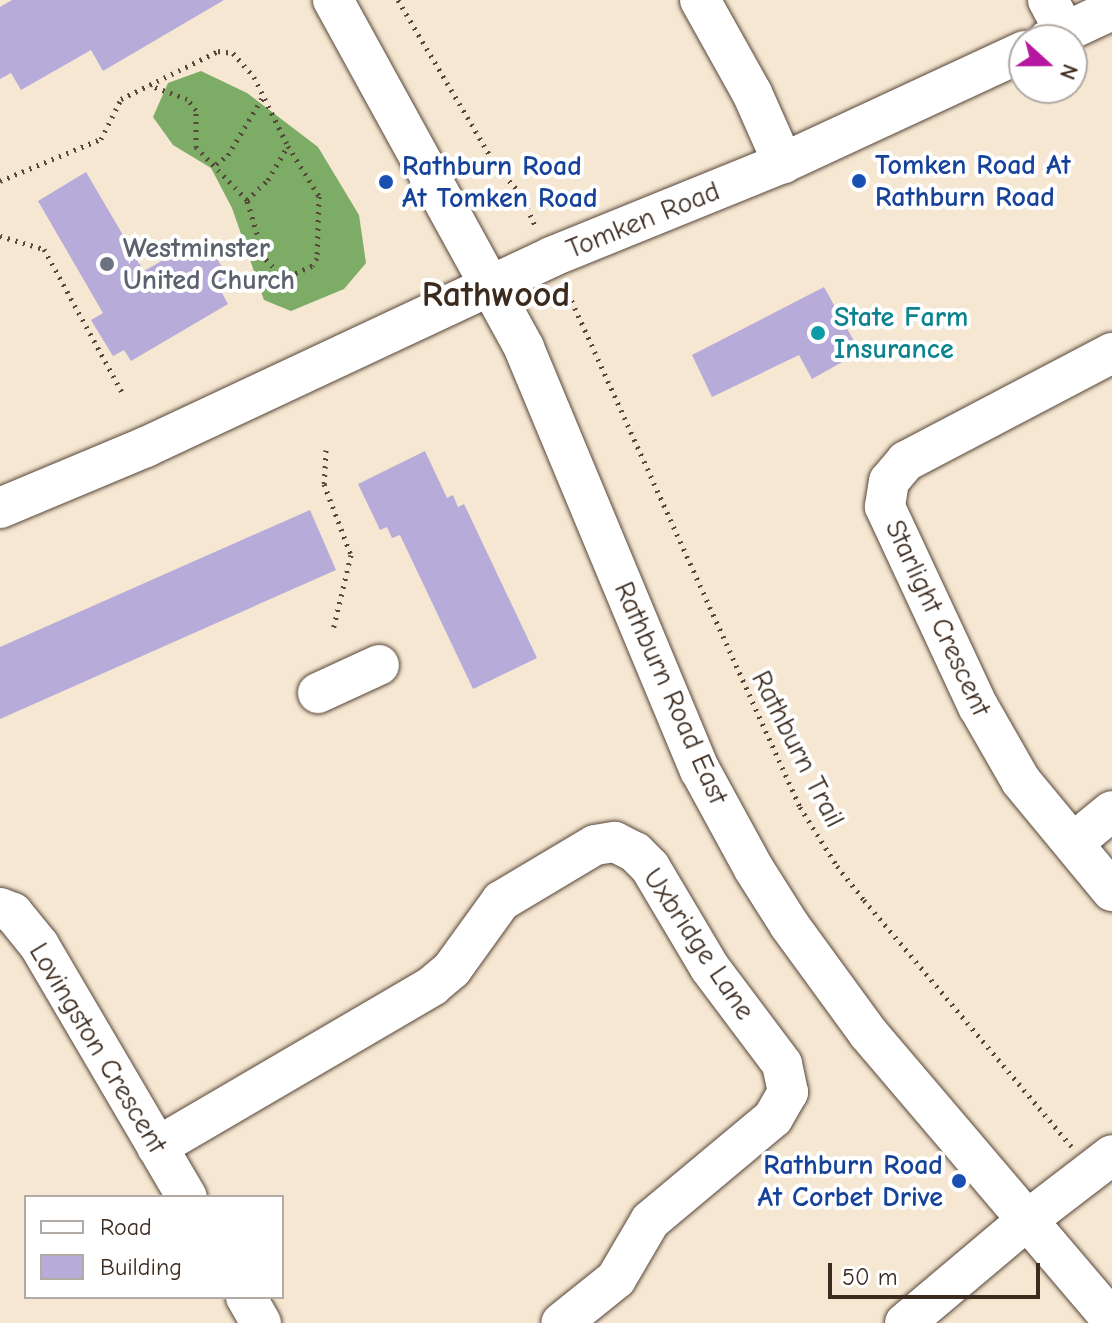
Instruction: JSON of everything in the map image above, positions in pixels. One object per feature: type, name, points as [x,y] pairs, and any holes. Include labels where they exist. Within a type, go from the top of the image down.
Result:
[{"type":"street","name":"Rathburn Road East","points":[[333,0],[524,348],[700,770],[754,869],[790,926],[868,1033],[1112,1320]]},
{"type":"street","points":[[700,0],[752,93],[783,163]]},
{"type":"street","points":[[1053,24],[1112,10]]},
{"type":"street","name":"Tomken Road","points":[[0,508],[160,440],[551,257],[783,163],[1008,58]]},
{"type":"street","name":"Starlight Crescent","points":[[1112,353],[906,461],[889,481],[885,507],[978,706],[1021,781],[1112,891]]},
{"type":"street","points":[[318,693],[379,665]]},
{"type":"street","points":[[1073,843],[1112,811]]},
{"type":"street","name":"Uxbridge Lane","points":[[157,1147],[432,986],[452,969],[501,901],[595,845],[615,842],[635,852],[650,867],[710,968],[782,1064],[788,1092],[773,1118],[650,1221],[616,1279],[561,1323]]},
{"type":"street","name":"Lovingston Crescent","points":[[0,908],[13,913],[39,945],[186,1195]]},
{"type":"street","points":[[905,1323],[1026,1221],[1090,1156]]},
{"type":"street","points":[[247,1299],[261,1323]]},
{"type":"path","points":[[398,0],[498,169],[520,193]]},
{"type":"path","points":[[0,181],[101,139],[121,99],[149,85],[218,51],[233,53],[254,77],[288,146],[319,196],[317,258],[312,266],[284,278],[264,257],[247,200],[216,164],[196,147],[196,110],[187,99],[149,85]]},
{"type":"path","points":[[216,164],[228,155],[263,96]]},
{"type":"path","points":[[247,200],[268,180],[288,146]]},
{"type":"path","points":[[0,236],[44,249],[122,392]]},
{"type":"path","name":"Rathburn Trail","points":[[581,319],[800,807],[837,866],[864,900],[1090,1156]]},
{"type":"path","points":[[326,450],[324,484],[351,555],[333,630]]},
{"type":"green space","points":[[201,71],[247,93],[318,147],[359,215],[366,263],[344,289],[291,311],[264,300],[232,208],[211,168],[173,145],[153,117],[168,83]]},
{"type":"building","points":[[12,0],[224,0],[103,71],[91,50],[21,90],[11,73],[0,79],[0,7]]},
{"type":"building","name":"Westminster United Church","points":[[86,172],[144,271],[193,243],[201,256],[212,250],[233,286],[222,293],[228,304],[131,361],[124,350],[113,356],[91,320],[103,313],[38,201]]},
{"type":"building","points":[[824,287],[860,352],[812,379],[799,355],[712,397],[692,355]]},
{"type":"building","points":[[425,451],[447,498],[453,495],[458,507],[464,504],[537,658],[473,689],[400,535],[392,538],[387,527],[380,530],[358,484]]},
{"type":"building","points":[[310,510],[336,570],[0,719],[0,647]]},
{"type":"place","name":"Tomken Road At Rathburn Road","points":[[859,181]]},
{"type":"place","name":"Rathburn Road At Tomken Road","points":[[386,182]]},
{"type":"place","name":"Westminster United Church","points":[[107,264]]},
{"type":"place","name":"State Farm Insurance","points":[[818,333]]},
{"type":"place","name":"Rathburn Road At Corbet Drive","points":[[959,1181]]},
{"type":"district","name":"Rathwood","points":[[496,295]]}]
